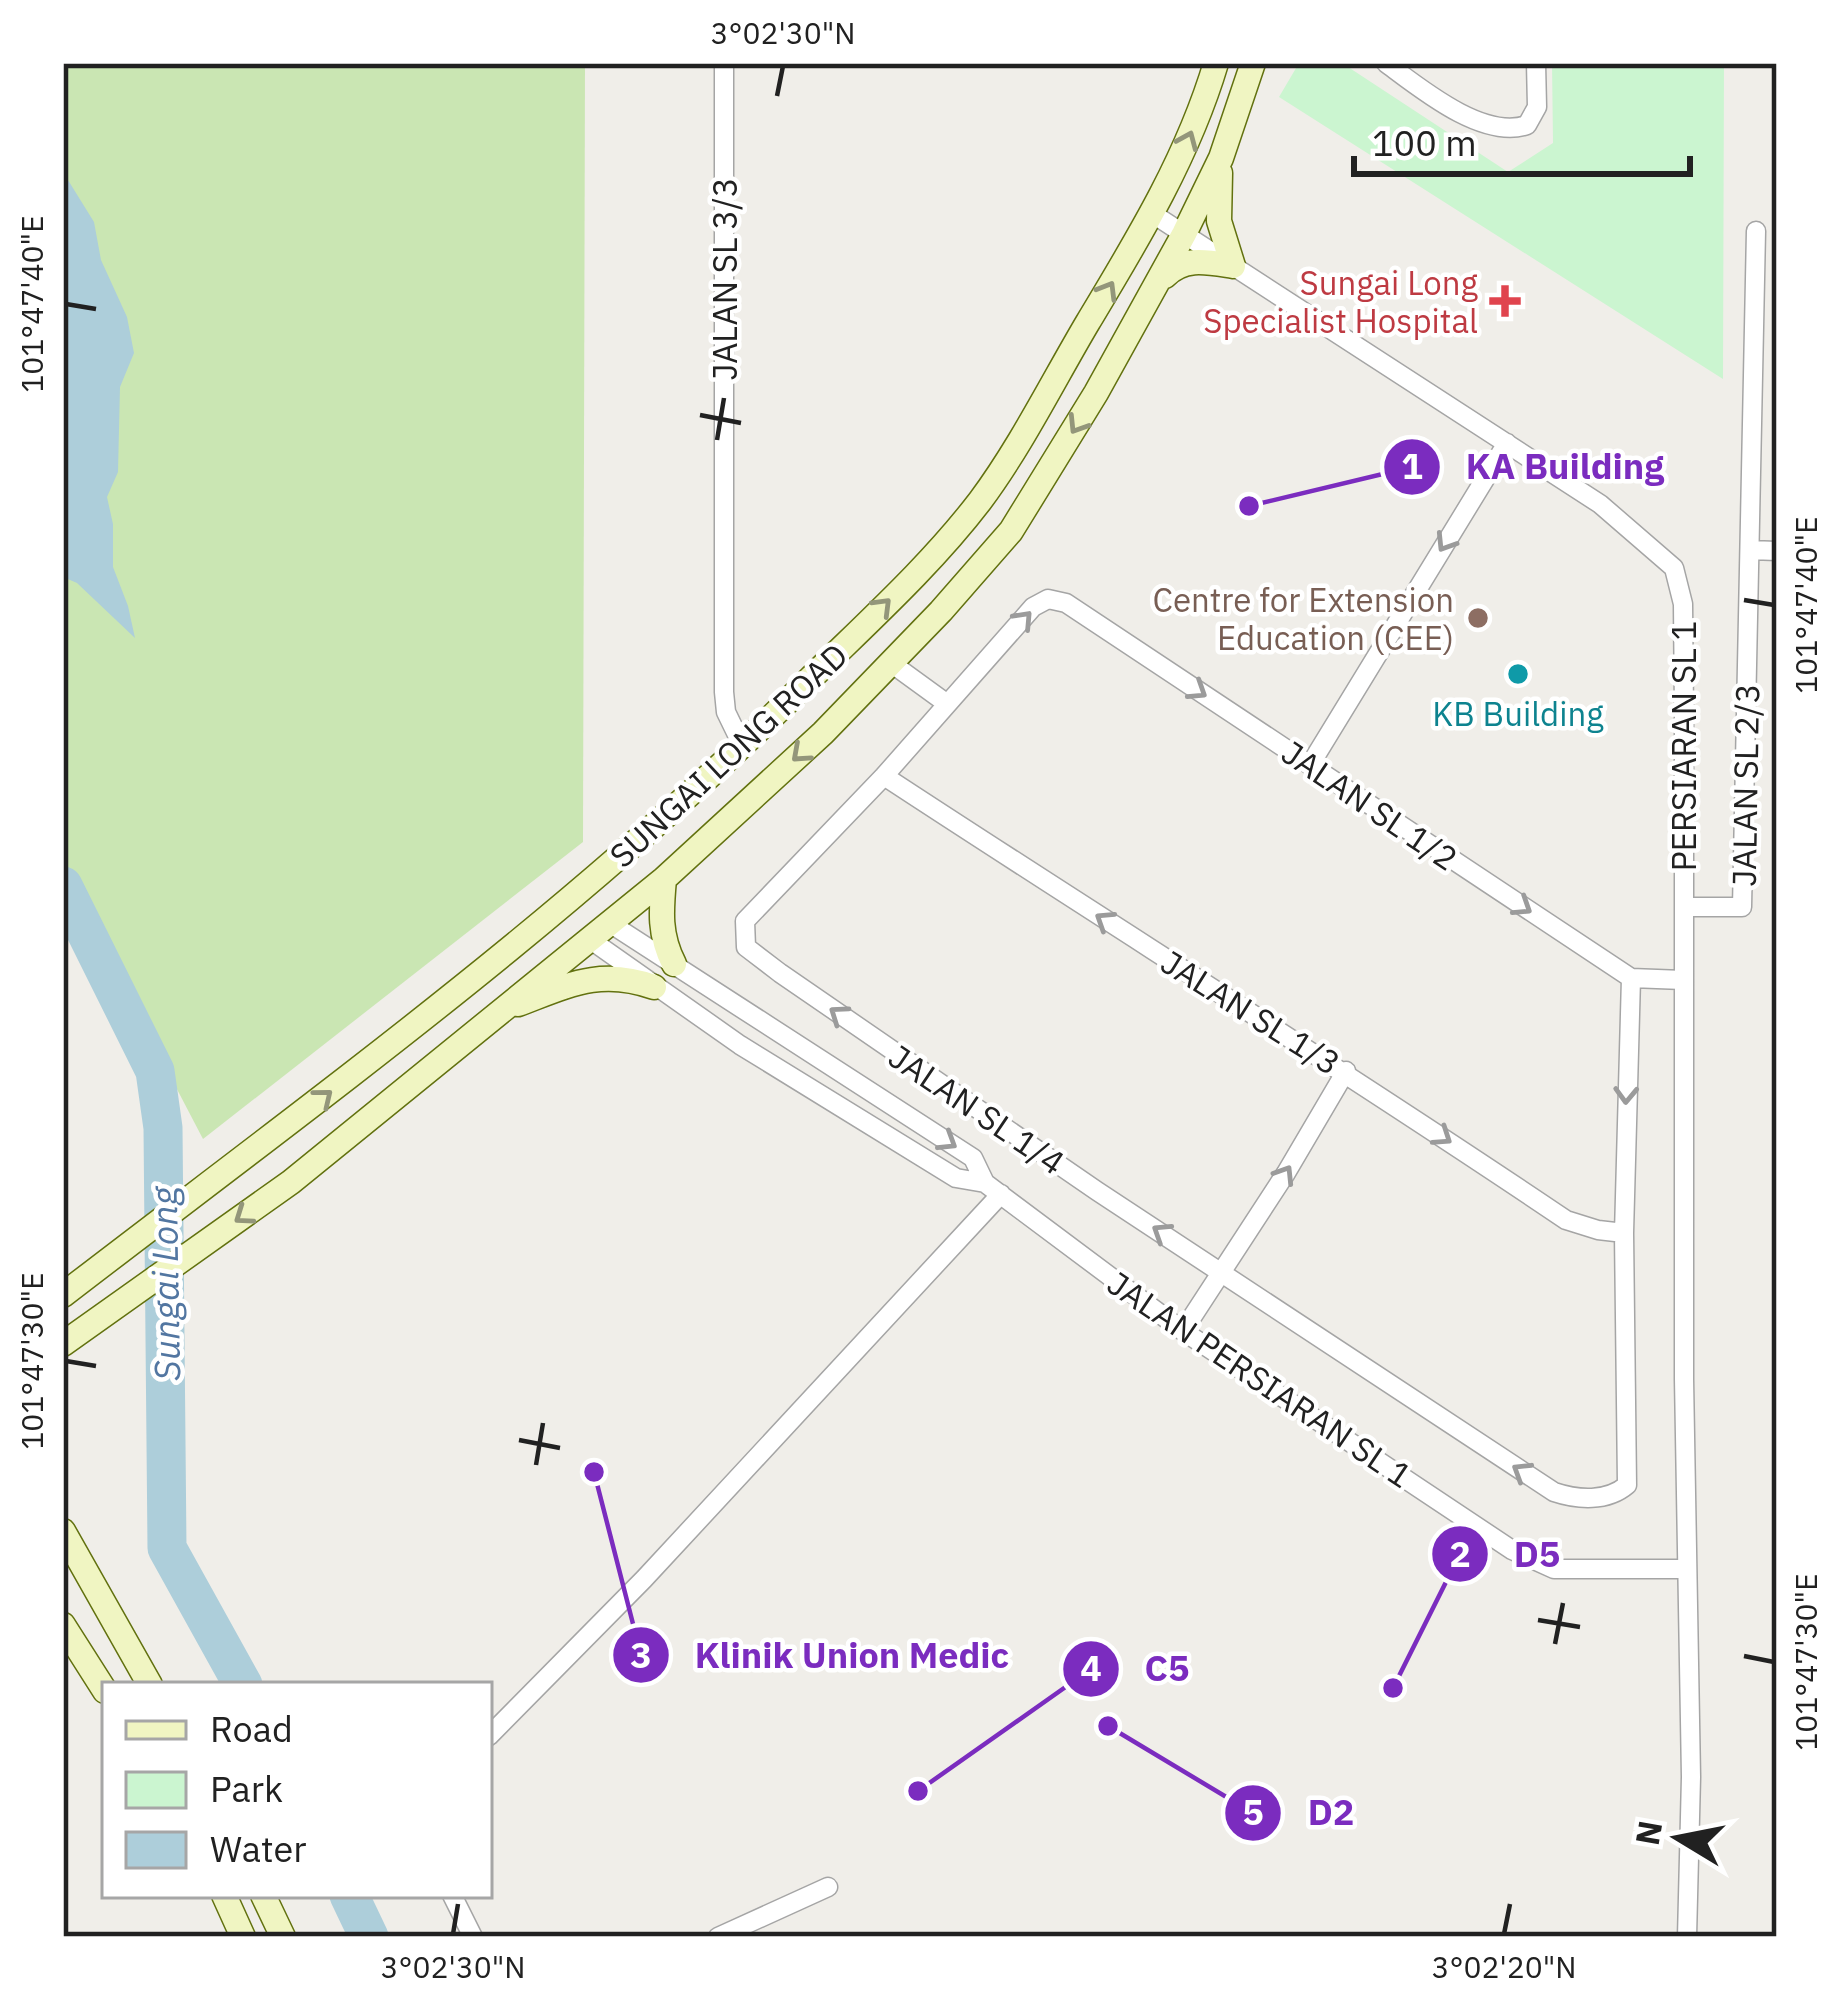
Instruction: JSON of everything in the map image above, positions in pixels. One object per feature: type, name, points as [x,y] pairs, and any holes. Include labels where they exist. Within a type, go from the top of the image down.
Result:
[{"type":"street","name":"JALAN SL 3/3","points":[[724,63],[727,712],[743,747]]},
{"type":"street","name":"SUNGAI LONG ROAD","points":[[65,1346],[291,1182],[499,1011],[743,747],[921,568],[981,500],[1153,214],[1185,148],[1216,63]]},
{"type":"street","name":"SUNGAI LONG ROAD","points":[[63,1295],[231,1168],[584,915],[664,879],[824,733],[1011,531],[1096,393],[1184,234],[1221,158],[1253,63]]},
{"type":"street","points":[[1386,63],[1427,94],[1496,129],[1527,125],[1537,107],[1536,63]]},
{"type":"street","points":[[1155,286],[1171,269],[1185,263],[1233,266],[1219,221],[1221,158]]},
{"type":"street","name":"PERSIARAN SL 1","points":[[1153,214],[1600,504],[1674,568],[1683,604],[1685,1569],[1691,1777],[1687,1937]]},
{"type":"street","name":"JALAN SL 2/3","points":[[1684,907],[1742,907],[1756,230]]},
{"type":"street","points":[[1310,765],[1507,443]]},
{"type":"street","points":[[1750,550],[1777,550]]},
{"type":"street","name":"JALAN SL 1/4","points":[[1066,604],[1048,599],[1033,607],[884,776],[745,921],[746,946],[986,1117],[1424,1410],[1571,1498],[1614,1496],[1627,1485],[1624,1232]]},
{"type":"street","name":"JALAN SL 1/2","points":[[1066,604],[1630,978]]},
{"type":"street","points":[[891,663],[946,704]]},
{"type":"street","name":"JALAN SL 1/3","points":[[884,776],[1346,1071],[1566,1220],[1624,1232]]},
{"type":"street","points":[[664,879],[660,920],[664,945],[674,964]]},
{"type":"street","points":[[584,915],[674,964],[973,1158],[993,1189]]},
{"type":"street","points":[[584,915],[654,987]]},
{"type":"street","points":[[499,1011],[586,979],[627,977],[654,987],[956,1178],[993,1189]]},
{"type":"street","points":[[1624,1232],[1630,978],[1683,980]]},
{"type":"street","points":[[1183,1331],[1346,1071]]},
{"type":"street","points":[[492,1733],[644,1579],[993,1189]]},
{"type":"street","name":"JALAN PERSIARAN SL 1","points":[[993,1189],[1183,1331],[1512,1550],[1554,1569],[1685,1569]]},
{"type":"street","points":[[63,1531],[148,1682]]},
{"type":"street","points":[[63,1624],[102,1686]]},
{"type":"street","points":[[718,1937],[828,1887]]},
{"type":"street","points":[[225,1898],[243,1937]]},
{"type":"street","points":[[264,1898],[283,1937]]},
{"type":"street","points":[[454,1898],[473,1937]]},
{"type":"green space","points":[[63,63],[585,63],[583,842],[203,1139],[63,871]]},
{"type":"green space","points":[[1299,63],[1342,63],[1508,172],[1553,143],[1552,63],[1724,63],[1723,379],[1279,97]]},
{"type":"water","points":[[63,172],[94,222],[101,260],[127,317],[134,353],[120,387],[118,472],[107,497],[113,524],[113,567],[135,638],[77,583],[63,577]]},
{"type":"waterway","name":"Sungai Long","points":[[63,886],[155,1071],[163,1128],[167,1548],[241,1682]]},
{"type":"waterway","name":"Sungai Long","points":[[350,1898],[369,1937]]},
{"type":"place","name":"Sungai Long Specialist Hospital","points":[[1505,301]]},
{"type":"place","name":"KA Building","points":[[1249,506]]},
{"type":"place","name":"Centre for Extension Education (CEE)","points":[[1478,618]]},
{"type":"place","name":"KB Building","points":[[1518,674]]},
{"type":"place","name":"Klinik Union Medic","points":[[594,1472]]},
{"type":"place","name":"D5","points":[[1393,1688]]},
{"type":"place","name":"D2","points":[[1108,1726]]},
{"type":"place","name":"C5","points":[[918,1791]]}]
